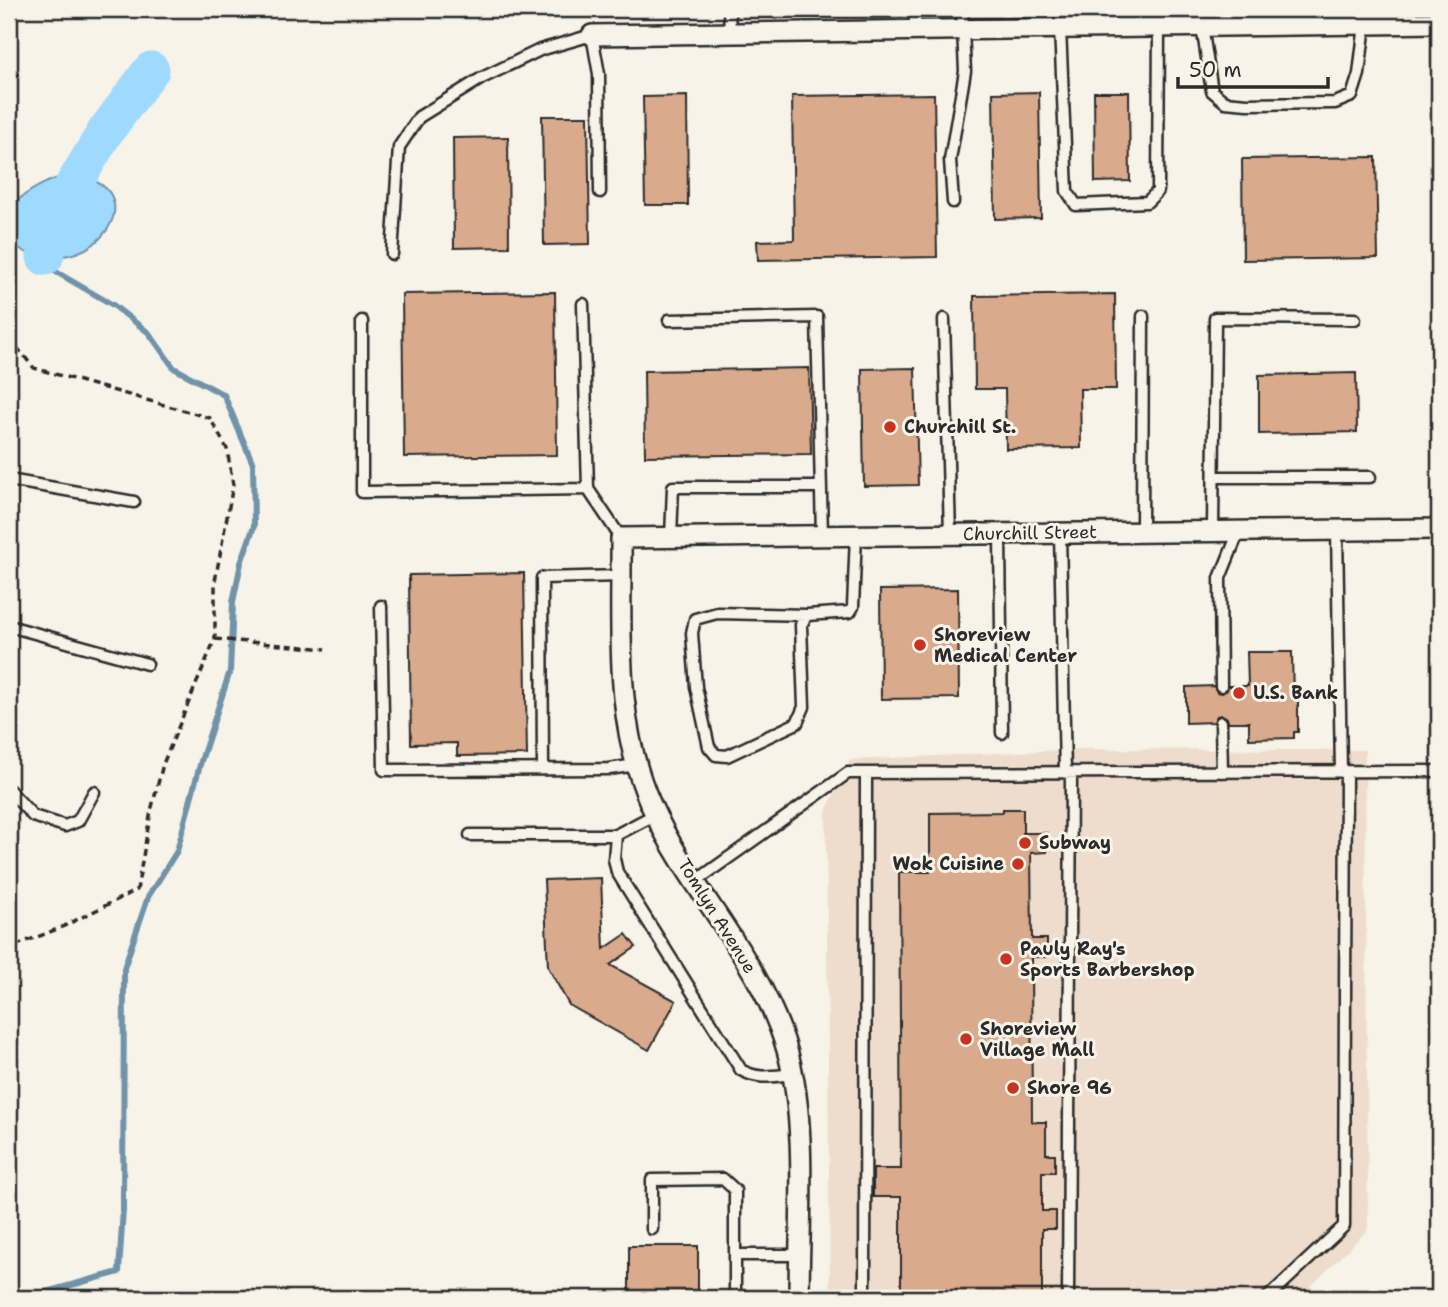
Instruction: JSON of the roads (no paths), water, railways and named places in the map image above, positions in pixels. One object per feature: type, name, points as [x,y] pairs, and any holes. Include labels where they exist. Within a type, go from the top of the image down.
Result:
[{"type":"street","points":[[592,35],[1060,28],[1089,18],[1159,26],[1237,17],[1365,24],[1439,23]]},
{"type":"street","name":"Churchill Street","points":[[621,538],[1439,529]]},
{"type":"street","name":"Tomlyn Avenue","points":[[621,538],[623,686],[626,721],[636,765],[656,814],[772,1009],[787,1050],[796,1093],[799,1136],[799,1298]]},
{"type":"lane","points":[[729,9],[730,33]]},
{"type":"lane","points":[[915,9],[915,30]]},
{"type":"lane","points":[[953,202],[950,160],[965,71],[962,9]]},
{"type":"lane","points":[[1193,20],[1212,92],[1225,102],[1247,104],[1335,103],[1352,96],[1359,74],[1365,24]]},
{"type":"lane","points":[[1060,28],[1067,191],[1076,205],[1147,202],[1158,191],[1159,26]]},
{"type":"lane","points":[[392,254],[399,147],[419,117],[482,78],[540,50],[592,35],[599,74],[600,192]]},
{"type":"lane","points":[[583,304],[588,489],[621,538]]},
{"type":"lane","points":[[1142,532],[1143,316]]},
{"type":"lane","points":[[669,320],[817,317],[822,536]]},
{"type":"lane","points":[[1213,531],[1214,318],[1355,319]]},
{"type":"lane","points":[[944,319],[950,534]]},
{"type":"lane","points":[[362,321],[362,492],[588,489]]},
{"type":"lane","points":[[1214,477],[1370,477]]},
{"type":"lane","points":[[9,480],[134,502]]},
{"type":"lane","points":[[671,537],[673,487],[821,487]]},
{"type":"lane","points":[[1266,1298],[1344,1226],[1343,772],[1337,530]]},
{"type":"lane","points":[[1221,686],[1220,578],[1238,531]]},
{"type":"lane","points":[[1060,533],[1068,773],[1068,1298]]},
{"type":"lane","points":[[1000,534],[1002,733]]},
{"type":"lane","points":[[807,615],[801,625],[804,707],[797,723],[727,756],[716,755],[709,747],[696,687],[692,633],[695,619],[717,614],[807,615],[850,612],[853,607],[856,535]]},
{"type":"lane","points":[[543,769],[542,578],[621,576]]},
{"type":"lane","points":[[381,606],[384,770],[610,769],[636,765]]},
{"type":"lane","points":[[9,626],[148,664]]},
{"type":"lane","points":[[1221,722],[1222,772]]},
{"type":"lane","points":[[696,881],[848,773],[1439,771]]},
{"type":"lane","points":[[865,1298],[866,773]]},
{"type":"lane","points":[[9,790],[33,816],[65,826],[78,821],[94,792]]},
{"type":"lane","points":[[470,835],[616,835],[656,814]]},
{"type":"lane","points":[[616,835],[614,859],[617,873],[741,1070],[752,1076],[764,1077],[792,1074]]},
{"type":"lane","points":[[652,1228],[652,1180],[723,1179],[735,1190],[735,1298]]},
{"type":"lane","points":[[735,1255],[799,1255]]},
{"type":"water","points":[[75,173],[100,184],[111,195],[114,213],[107,230],[85,249],[58,257],[38,256],[20,249],[9,234],[9,207],[39,186]]},
{"type":"waterway","points":[[45,257],[56,214],[105,132],[151,70]]},
{"type":"waterway","points":[[24,1298],[119,1272],[123,1209],[124,968],[148,897],[177,851],[201,761],[230,671],[233,602],[241,563],[254,526],[253,464],[224,395],[174,368],[149,333],[113,305],[51,269],[45,257]]},
{"type":"place","name":"Churchill St.","points":[[890,427]]},
{"type":"place","name":"Shoreview Medical Center","points":[[920,645]]},
{"type":"place","name":"U.S. Bank","points":[[1239,693]]},
{"type":"place","name":"Subway","points":[[1025,843]]},
{"type":"place","name":"Wok Cuisine","points":[[1018,864]]},
{"type":"place","name":"Pauly Ray's Sports Barbershop","points":[[1006,959]]},
{"type":"place","name":"Shoreview Village Mall","points":[[966,1039]]},
{"type":"place","name":"Shore 96","points":[[1013,1088]]}]
